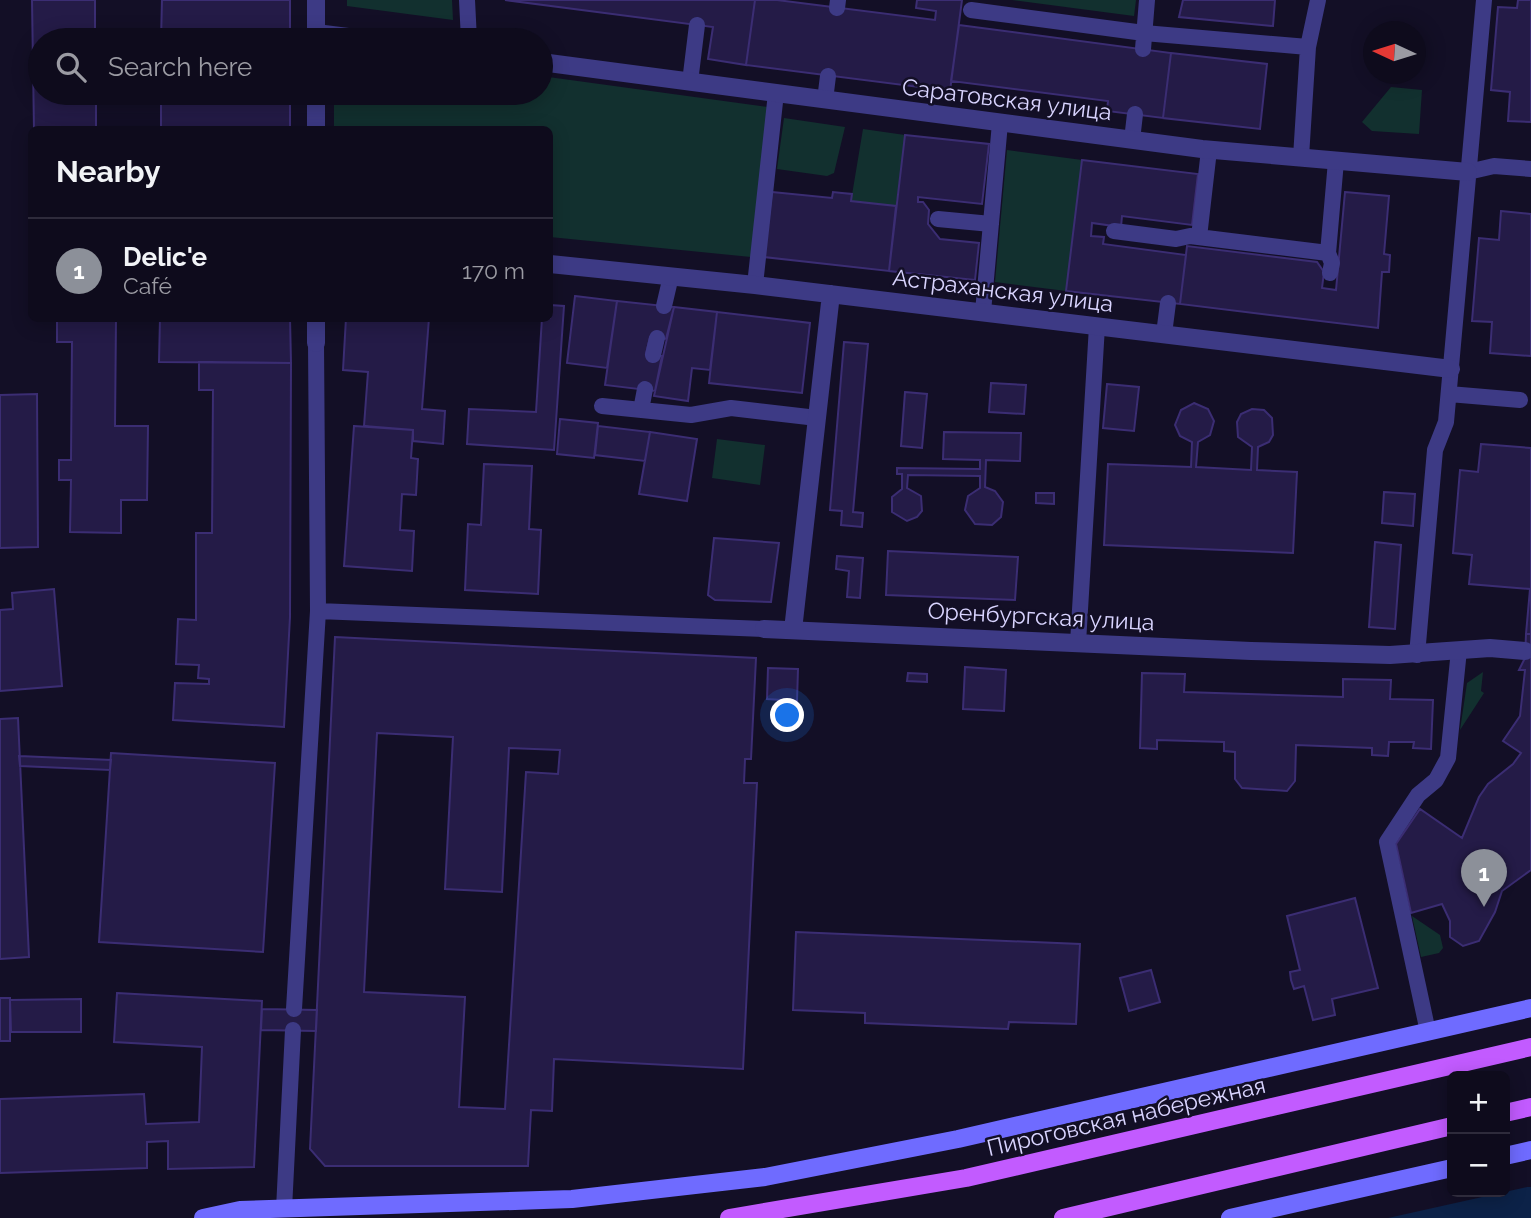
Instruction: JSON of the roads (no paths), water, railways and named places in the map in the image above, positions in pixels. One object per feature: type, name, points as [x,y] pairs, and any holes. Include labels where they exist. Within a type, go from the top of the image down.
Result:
[{"type":"main road","points":[[203,1218],[240,1210],[572,1199],[765,1178],[958,1139],[1531,1008]]},
{"type":"main road","name":"Пироговская набережная","points":[[729,1218],[966,1178],[1531,1047]]},
{"type":"main road","points":[[1510,1113],[1531,1107]]},
{"type":"main road","points":[[1062,1218],[1447,1127]]},
{"type":"main road","points":[[1510,1155],[1531,1150]]},
{"type":"main road","points":[[1230,1218],[1447,1169]]},
{"type":"street","points":[[316,0],[316,28]]},
{"type":"street","name":"Саратовская улица","points":[[553,64],[1209,150],[1468,172]]},
{"type":"street","points":[[316,105],[316,126]]},
{"type":"street","name":"Астраханская улица","points":[[553,264],[755,285],[1451,369]]},
{"type":"street","points":[[793,630],[831,294]]},
{"type":"street","points":[[316,322],[316,343]]},
{"type":"street","name":"Оренбургская улица","points":[[764,629],[1417,654],[1459,650],[1525,651]]},
{"type":"lane","points":[[467,0],[468,28]]},
{"type":"lane","points":[[1144,41],[1147,0]]},
{"type":"lane","points":[[1301,158],[1308,47],[1318,0]]},
{"type":"lane","points":[[1417,654],[1435,450],[1446,422],[1449,394],[1484,0]]},
{"type":"lane","points":[[971,10],[1144,41],[1308,47]]},
{"type":"lane","points":[[690,82],[698,25]]},
{"type":"lane","points":[[825,100],[828,76]]},
{"type":"lane","points":[[755,285],[776,93]]},
{"type":"lane","points":[[1132,140],[1135,114]]},
{"type":"lane","points":[[983,312],[1000,123]]},
{"type":"lane","points":[[1199,237],[1209,150]]},
{"type":"lane","points":[[1330,273],[1332,263],[1328,253],[1336,161]]},
{"type":"lane","points":[[1468,172],[1494,166],[1531,169]]},
{"type":"lane","points":[[938,219],[991,224]]},
{"type":"lane","points":[[1114,231],[1175,246],[1199,237],[1328,253]]},
{"type":"lane","points":[[664,306],[671,276]]},
{"type":"lane","points":[[1164,334],[1168,303]]},
{"type":"lane","points":[[1078,643],[1091,372],[1097,326]]},
{"type":"lane","points":[[653,355],[657,338]]},
{"type":"lane","points":[[294,1009],[318,611],[316,343]]},
{"type":"lane","points":[[641,410],[645,389]]},
{"type":"lane","points":[[1449,394],[1520,400]]},
{"type":"lane","points":[[602,406],[691,415],[731,408],[817,418]]},
{"type":"lane","name":"Оренбургская улица","points":[[318,611],[764,629]]},
{"type":"lane","points":[[1428,1032],[1387,842],[1418,795],[1436,780],[1448,758],[1459,650]]},
{"type":"lane","points":[[284,1209],[293,1030]]},
{"type":"water","points":[[1531,1187],[1531,1218],[1388,1218],[1482,1197],[1510,1197],[1510,1191]]},
{"type":"place","name":"Delic'e","points":[[1484,907]]}]
